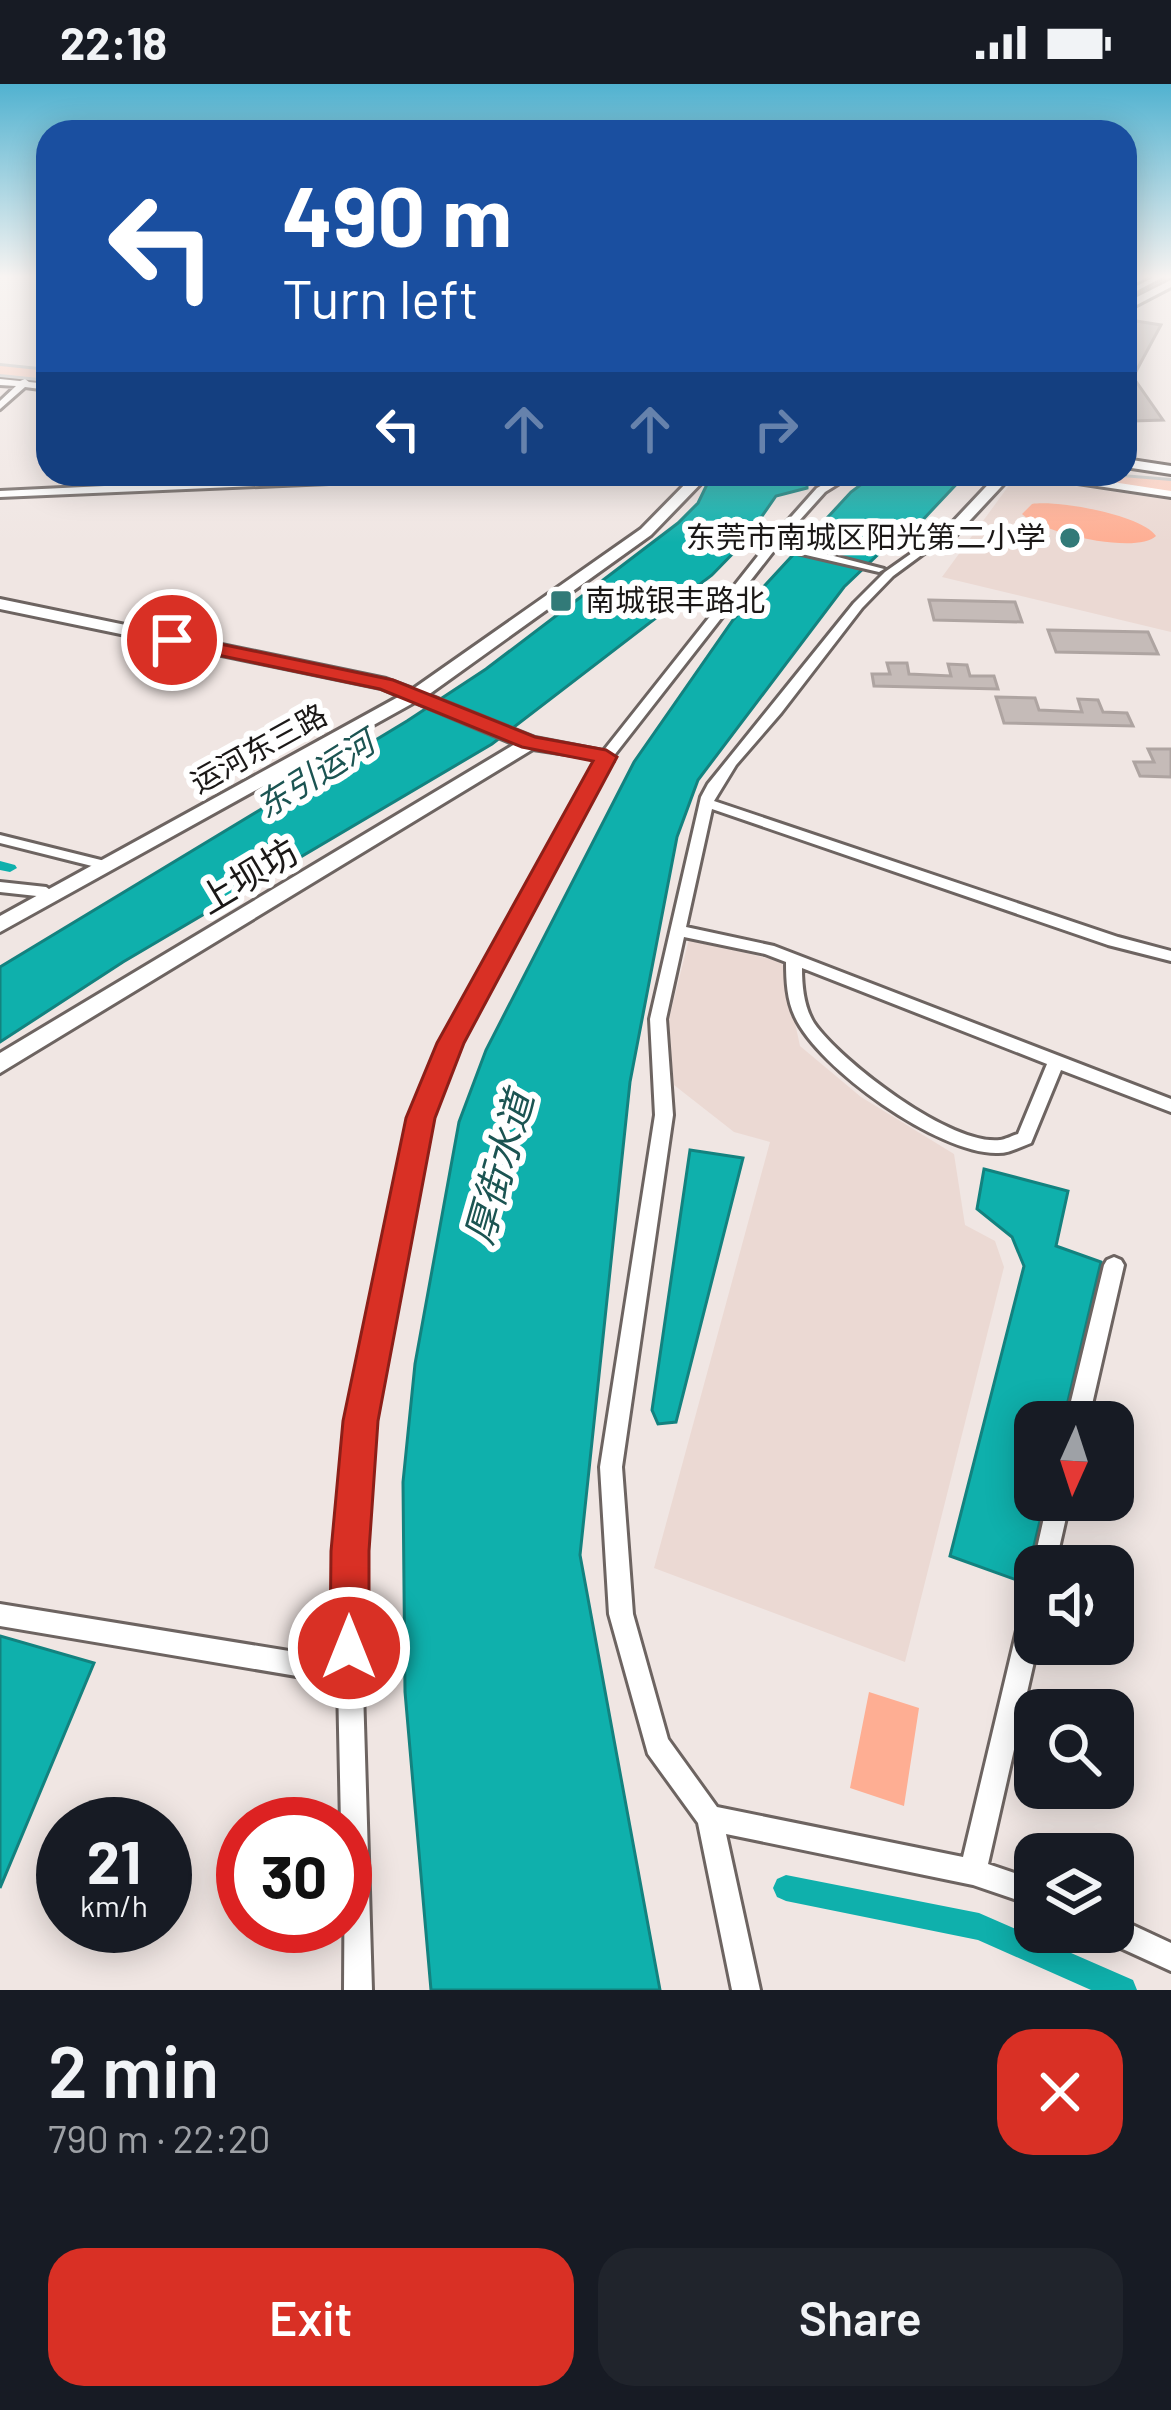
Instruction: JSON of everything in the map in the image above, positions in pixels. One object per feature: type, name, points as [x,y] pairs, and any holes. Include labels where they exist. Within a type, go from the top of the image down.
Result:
[{"type":"main road","points":[[0,366],[36,375]]},
{"type":"main road","points":[[1137,469],[1171,486]]},
{"type":"main road","points":[[1137,481],[1171,486]]},
{"type":"street","points":[[0,382],[36,375]]},
{"type":"street","points":[[0,406],[36,377]]},
{"type":"street","points":[[1137,465],[1171,470]]},
{"type":"street","points":[[1137,483],[1171,486]]},
{"type":"street","points":[[0,494],[187,486]]},
{"type":"street","name":"运河东三路","points":[[408,695],[636,530],[684,486]]},
{"type":"street","name":"运河东三路","points":[[0,920],[408,695],[646,532],[691,486]]},
{"type":"street","points":[[358,1990],[350,1551],[361,1421],[416,1132],[451,1043],[606,757],[773,544],[828,486]]},
{"type":"street","points":[[746,1990],[710,1818],[657,1745],[621,1614],[611,1467],[664,1115],[658,1019],[707,802],[720,773],[776,712],[844,623],[892,571],[914,561],[981,486]]},
{"type":"street","points":[[926,548],[940,544],[995,486]]},
{"type":"street","points":[[773,544],[879,569],[840,610],[844,623]]},
{"type":"street","points":[[0,608],[408,695],[521,740],[606,757]]},
{"type":"street","name":"上坝坊","points":[[0,1064],[521,740]]},
{"type":"street","points":[[707,802],[1113,941],[1171,956]]},
{"type":"street","points":[[0,839],[102,865]]},
{"type":"street","name":"运河东三路","points":[[0,920],[102,865]]},
{"type":"street","points":[[0,887],[46,892]]},
{"type":"street","points":[[681,931],[794,959],[1171,1106]]},
{"type":"street","points":[[794,959],[803,1019],[833,1060],[898,1106],[958,1137],[998,1148],[1025,1138],[1057,1060]]},
{"type":"street","points":[[1083,1401],[1114,1265]]},
{"type":"street","points":[[0,1615],[350,1673]]},
{"type":"street","points":[[973,1872],[1021,1665]]},
{"type":"street","points":[[710,1818],[973,1872],[1014,1886]]},
{"type":"street","points":[[1134,1940],[1171,1957]]},
{"type":"shaded area","name":"东莞市南城区阳光第二小学","points":[[1009,486],[1074,486],[1171,500],[1171,632],[942,577]]},
{"type":"shaded area","points":[[1032,504],[1098,511],[1148,528],[1156,536],[1130,543],[1068,534],[1022,514]]},
{"type":"shaded area","points":[[689,939],[782,962],[800,1046],[861,1097],[954,1154],[965,1225],[995,1241],[1004,1267],[905,1662],[654,1568],[770,1142],[734,1132],[674,1085],[668,1023]]},
{"type":"shaded area","points":[[869,1692],[919,1708],[904,1806],[850,1788]]},
{"type":"water","points":[[706,486],[807,486],[776,496],[744,542],[712,575],[492,744],[123,962],[0,1042],[0,967],[486,669],[698,503]]},
{"type":"water","name":"厚街水道","points":[[859,486],[955,486],[916,527],[887,546],[844,587],[698,780],[677,837],[630,1082],[580,1555],[660,1990],[431,1990],[405,1692],[403,1482],[415,1364],[459,1122],[486,1050],[634,762],[733,620]]},
{"type":"water","points":[[690,1150],[743,1158],[676,1422],[658,1424],[652,1410]]},
{"type":"water","points":[[984,1169],[1068,1191],[1056,1246],[1101,1262],[1068,1401],[1014,1401],[1014,1521],[1040,1521],[1034,1545],[1014,1545],[1014,1579],[950,1556],[1024,1266],[1012,1237],[977,1209]]},
{"type":"water","points":[[0,1636],[94,1663],[0,1888]]},
{"type":"building","points":[[1137,383],[1163,420],[1137,421]]},
{"type":"building","points":[[929,600],[1015,602],[1022,622],[934,620]]},
{"type":"building","points":[[1048,630],[1148,632],[1158,654],[1056,652]]},
{"type":"building","points":[[887,663],[907,663],[909,674],[951,676],[948,664],[967,665],[970,676],[994,676],[998,689],[874,686],[872,674],[890,674]]},
{"type":"building","points":[[996,697],[1035,698],[1039,710],[1082,712],[1078,699],[1098,700],[1103,712],[1127,713],[1133,726],[1004,723]]},
{"type":"building","points":[[1148,749],[1171,749],[1171,777],[1140,776],[1134,762],[1154,762]]},
{"type":"waterway","points":[[0,865],[10,868]]},
{"type":"waterway","points":[[786,1888],[979,1927],[1123,1990]]},
{"type":"place","name":"东莞市南城区阳光第二小学","points":[[1070,538]]},
{"type":"place","name":"南城银丰路北","points":[[561,601]]},
{"type":"route","points":[[172,640],[386,684],[530,743],[606,757],[451,1043],[420,1118],[361,1421],[350,1551],[349,1648]]},
{"type":"water label","name":"东引运河","points":[[315,774]]}]
